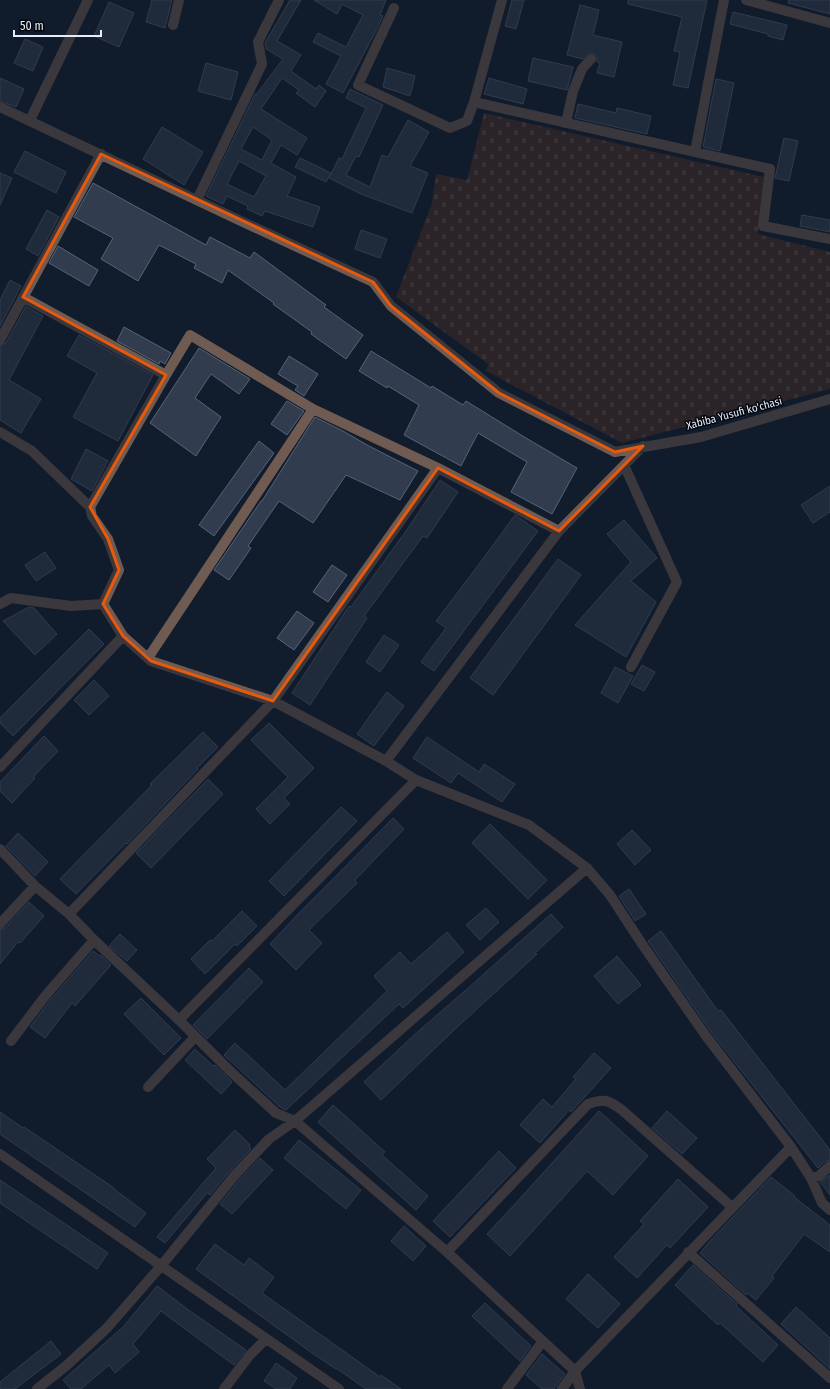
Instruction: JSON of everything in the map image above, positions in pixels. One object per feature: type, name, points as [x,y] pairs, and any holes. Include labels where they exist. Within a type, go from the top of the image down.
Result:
[{"type":"street","points":[[30,120],[88,0]]},
{"type":"street","points":[[173,25],[179,0]]},
{"type":"street","points":[[197,200],[262,64],[258,42],[279,0]]},
{"type":"street","points":[[394,8],[358,85],[450,128],[467,121],[474,102],[502,0]]},
{"type":"street","points":[[695,152],[724,0]]},
{"type":"street","points":[[746,0],[830,23]]},
{"type":"street","points":[[566,123],[573,90],[582,69],[591,59]]},
{"type":"street","points":[[474,102],[770,169],[763,226],[830,239]]},
{"type":"street","name":"Xabiba Yusufi ko'chasi","points":[[0,107],[373,282],[391,306],[499,393],[615,452],[701,437],[830,399]]},
{"type":"street","points":[[0,340],[101,154]]},
{"type":"street","points":[[23,297],[166,376]]},
{"type":"street","points":[[90,507],[190,335],[313,409],[438,468],[559,531]]},
{"type":"street","points":[[148,658],[313,409]]},
{"type":"street","points":[[0,432],[32,451],[90,507],[92,516],[108,540],[119,570],[103,604]]},
{"type":"street","points":[[386,761],[559,531],[643,446]]},
{"type":"street","points":[[624,464],[677,582],[631,667]]},
{"type":"street","points":[[69,914],[273,701],[438,468]]},
{"type":"street","points":[[0,604],[11,598],[71,606],[103,604]]},
{"type":"street","points":[[103,604],[123,636],[151,661],[273,701],[386,761],[416,780],[529,825],[587,868],[610,895],[706,1036],[791,1147],[811,1178],[822,1203],[830,1210]]},
{"type":"street","points":[[0,767],[123,636]]},
{"type":"street","points":[[179,1020],[416,780]]},
{"type":"street","points":[[0,849],[35,886],[69,914],[229,1070],[276,1113],[295,1121],[447,1252],[543,1341],[575,1371],[580,1389]]},
{"type":"street","points":[[37,1389],[66,1366],[107,1328],[161,1266],[235,1175],[269,1139],[295,1121],[587,868]]},
{"type":"street","points":[[0,924],[35,886]]},
{"type":"street","points":[[11,1041],[46,996],[94,940]]},
{"type":"street","points":[[148,1087],[195,1036]]},
{"type":"street","points":[[447,1252],[588,1104],[599,1100],[609,1101],[622,1110],[732,1207]]},
{"type":"street","points":[[562,1389],[575,1371],[688,1252],[791,1147]]},
{"type":"street","points":[[0,1154],[339,1389]]},
{"type":"street","points":[[811,1178],[819,1176],[830,1166]]},
{"type":"street","points":[[688,1252],[830,1378]]},
{"type":"street","points":[[224,1389],[249,1356],[266,1339]]},
{"type":"street","points":[[506,1389],[543,1341]]},
{"type":"highlighted area","points":[[101,154],[373,282],[391,306],[499,393],[615,452],[643,446],[559,531],[438,468],[273,701],[151,661],[123,636],[103,604],[119,570],[108,539],[90,507],[166,375],[23,297]]},
{"type":"green space","points":[[484,113],[764,177],[758,234],[830,252],[830,389],[622,443],[486,371],[488,364],[396,297],[432,203],[436,174],[467,180]]},
{"type":"building","points":[[152,0],[172,0],[165,28],[146,22]]},
{"type":"building","points":[[290,0],[301,0],[277,41],[301,55],[291,71],[316,89],[319,85],[326,91],[315,107],[296,93],[299,90],[282,78],[261,109],[307,138],[297,155],[281,145],[271,163],[296,177],[287,196],[320,207],[313,227],[265,211],[262,216],[247,209],[248,206],[227,196],[223,204],[206,196],[255,94],[256,95],[283,59],[266,49],[265,43]],"holes":[[[253,127],[272,140],[262,160],[241,149]],[[239,161],[266,176],[254,197],[227,184]]]},
{"type":"building","points":[[314,0],[386,0],[380,15],[383,16],[378,27],[343,93],[326,84],[341,56],[313,42],[318,33],[346,47],[363,15],[342,4],[337,14]]},
{"type":"building","points":[[512,0],[524,0],[516,29],[505,26]]},
{"type":"building","points":[[628,0],[707,0],[688,88],[673,85],[680,52],[674,51],[682,17],[628,4]]},
{"type":"building","points":[[789,0],[830,0],[830,14],[788,3]]},
{"type":"building","points":[[109,2],[134,13],[119,47],[94,36]]},
{"type":"building","points":[[580,5],[599,10],[593,35],[622,42],[614,77],[597,73],[600,63],[597,62],[597,57],[593,53],[589,53],[583,59],[567,55]]},
{"type":"building","points":[[733,12],[787,25],[783,40],[768,36],[768,34],[730,24]]},
{"type":"building","points":[[25,39],[43,47],[33,71],[14,63]]},
{"type":"building","points":[[533,58],[573,67],[567,90],[528,81]]},
{"type":"building","points":[[206,63],[238,72],[231,100],[198,91]]},
{"type":"building","points":[[387,68],[415,76],[410,96],[383,87]]},
{"type":"building","points":[[0,78],[24,89],[16,107],[0,101]]},
{"type":"building","points":[[489,78],[527,89],[523,104],[484,94]]},
{"type":"building","points":[[716,79],[734,83],[720,151],[703,147]]},
{"type":"building","points":[[350,89],[383,105],[359,157],[356,156],[346,175],[370,187],[382,155],[388,157],[408,120],[429,132],[410,166],[428,173],[412,213],[361,194],[329,178],[339,158],[342,159],[366,108],[346,98]]},
{"type":"building","points":[[578,104],[616,113],[617,108],[651,116],[647,134],[575,118]]},
{"type":"building","points":[[162,127],[203,152],[184,185],[143,159]]},
{"type":"building","points":[[784,138],[798,141],[789,181],[775,178]]},
{"type":"building","points":[[25,151],[66,172],[56,193],[14,172]]},
{"type":"building","points":[[300,158],[331,173],[326,182],[295,167]]},
{"type":"building","points":[[0,173],[12,178],[0,205]]},
{"type":"building","points":[[93,183],[206,245],[210,237],[250,258],[254,252],[326,305],[324,307],[363,335],[346,359],[311,334],[312,332],[273,304],[274,303],[228,270],[222,283],[194,268],[196,264],[159,245],[138,281],[101,259],[113,238],[74,217]]},
{"type":"building","points":[[47,210],[59,217],[38,256],[26,249]]},
{"type":"building","points":[[802,215],[830,220],[830,232],[800,226]]},
{"type":"building","points":[[361,230],[387,239],[380,258],[355,249]]},
{"type":"building","points":[[58,246],[98,270],[89,286],[49,263]]},
{"type":"building","points":[[10,280],[21,286],[0,326],[0,300]]},
{"type":"building","points":[[26,306],[43,316],[9,380],[41,399],[21,433],[0,420],[0,346],[6,343]]},
{"type":"building","points":[[124,327],[171,353],[165,364],[160,361],[159,364],[117,341]]},
{"type":"building","points":[[79,335],[153,375],[118,441],[73,417],[97,373],[67,356]]},
{"type":"building","points":[[199,348],[250,379],[239,394],[211,374],[195,398],[221,417],[196,456],[150,423]]},
{"type":"building","points":[[371,351],[431,388],[432,386],[463,405],[466,401],[577,468],[552,514],[511,492],[527,462],[478,433],[461,466],[404,435],[419,405],[388,386],[387,388],[359,371]]},
{"type":"building","points":[[289,356],[318,374],[304,396],[295,390],[298,386],[278,374]]},
{"type":"building","points":[[287,401],[304,411],[287,435],[271,424]]},
{"type":"building","points":[[315,417],[418,471],[400,500],[346,475],[313,523],[279,501],[248,546],[251,548],[229,580],[214,570],[262,501]]},
{"type":"building","points":[[259,441],[274,453],[214,536],[199,525]]},
{"type":"building","points":[[86,449],[108,461],[92,491],[71,479]]},
{"type":"building","points":[[440,480],[458,492],[427,538],[423,536],[364,616],[367,618],[310,705],[292,693],[349,606],[351,607],[406,531]]},
{"type":"building","points":[[830,486],[830,512],[813,523],[801,505]]},
{"type":"building","points":[[515,515],[538,531],[434,671],[421,662],[446,628],[436,621]]},
{"type":"building","points":[[624,520],[657,558],[631,581],[656,602],[626,657],[575,625],[631,562],[607,534]]},
{"type":"building","points":[[45,552],[56,568],[36,581],[25,565]]},
{"type":"building","points":[[558,559],[581,575],[493,695],[470,678]]},
{"type":"building","points":[[332,565],[347,575],[328,602],[313,592]]},
{"type":"building","points":[[29,607],[34,608],[57,634],[35,655],[3,621]]},
{"type":"building","points":[[297,611],[314,623],[294,650],[277,638]]},
{"type":"building","points":[[89,629],[104,644],[13,736],[0,723],[0,718]]},
{"type":"building","points":[[384,635],[399,645],[380,672],[366,662]]},
{"type":"building","points":[[642,665],[655,672],[644,691],[631,684]]},
{"type":"building","points":[[615,667],[633,676],[618,703],[601,693]]},
{"type":"building","points":[[94,680],[109,696],[89,715],[74,700]]},
{"type":"building","points":[[387,692],[404,706],[374,746],[357,734]]},
{"type":"building","points":[[269,723],[314,768],[284,798],[290,804],[270,824],[256,809],[288,777],[251,740]]},
{"type":"building","points":[[203,732],[218,747],[127,844],[126,843],[76,894],[60,879],[152,785],[150,784]]},
{"type":"building","points":[[44,736],[58,751],[33,777],[35,778],[12,803],[0,791],[0,782]]},
{"type":"building","points":[[427,737],[479,772],[484,764],[515,784],[502,802],[458,773],[451,783],[413,758]]},
{"type":"building","points":[[208,779],[223,794],[151,868],[136,853]]},
{"type":"building","points":[[341,807],[357,821],[284,896],[269,881]]},
{"type":"building","points":[[393,818],[404,829],[355,880],[357,883],[309,930],[322,943],[296,970],[270,944]]},
{"type":"building","points":[[490,824],[547,880],[528,899],[472,843]]},
{"type":"building","points":[[632,830],[651,850],[635,865],[617,844]]},
{"type":"building","points":[[18,833],[48,862],[35,876],[6,846]]},
{"type":"building","points":[[629,889],[646,914],[635,921],[619,896]]},
{"type":"building","points":[[29,902],[44,916],[20,943],[18,942],[0,964],[0,930],[5,928]]},
{"type":"building","points":[[486,908],[499,922],[480,940],[466,925]]},
{"type":"building","points":[[242,911],[257,926],[237,946],[235,944],[205,974],[191,959],[210,940],[212,941]]},
{"type":"building","points":[[551,914],[563,927],[535,953],[537,954],[381,1100],[364,1082],[413,1036]]},
{"type":"building","points":[[661,931],[718,1011],[721,1010],[830,1150],[830,1160],[826,1161],[818,1168],[711,1032],[648,941]]},
{"type":"building","points":[[447,932],[464,952],[403,1008],[399,1004],[286,1110],[280,1107],[224,1055],[235,1043],[285,1090],[387,991],[374,976],[400,952],[411,964]]},
{"type":"building","points":[[120,934],[137,950],[127,961],[109,946]]},
{"type":"building","points":[[93,951],[100,956],[101,955],[111,965],[75,1006],[72,1003],[45,1038],[30,1027],[51,999]]},
{"type":"building","points":[[617,956],[641,985],[618,1004],[594,976]]},
{"type":"building","points":[[249,968],[263,982],[207,1039],[193,1025]]},
{"type":"building","points":[[141,998],[181,1038],[164,1055],[124,1014]]},
{"type":"building","points":[[195,1049],[213,1066],[215,1065],[232,1082],[221,1094],[185,1060]]},
{"type":"building","points":[[594,1053],[611,1068],[571,1112],[569,1110],[540,1143],[520,1125],[543,1099],[552,1107],[576,1079],[573,1077]]},
{"type":"building","points":[[333,1105],[385,1152],[382,1155],[428,1196],[416,1210],[318,1122]]},
{"type":"building","points":[[599,1111],[648,1156],[613,1195],[587,1171],[510,1256],[487,1234]]},
{"type":"building","points":[[667,1111],[697,1138],[682,1154],[652,1128]]},
{"type":"building","points":[[0,1112],[114,1188],[146,1213],[135,1227],[0,1134]]},
{"type":"building","points":[[235,1130],[250,1145],[249,1146],[251,1149],[210,1195],[207,1193],[165,1243],[157,1237],[216,1168],[207,1159]]},
{"type":"building","points":[[299,1140],[361,1190],[346,1209],[284,1158]]},
{"type":"building","points":[[499,1151],[516,1168],[450,1237],[433,1221]]},
{"type":"building","points":[[260,1158],[273,1170],[232,1214],[220,1204],[240,1179]]},
{"type":"building","points":[[830,1175],[830,1195],[820,1182]]},
{"type":"building","points":[[771,1177],[830,1225],[830,1252],[804,1234],[772,1276],[774,1278],[756,1300],[747,1293],[746,1295],[700,1253]]},
{"type":"building","points":[[678,1179],[708,1207],[670,1248],[667,1245],[637,1278],[614,1257],[644,1224],[640,1221]]},
{"type":"building","points":[[0,1180],[108,1253],[97,1269],[0,1203]]},
{"type":"building","points":[[404,1226],[426,1246],[413,1261],[391,1241]]},
{"type":"building","points":[[215,1244],[244,1265],[249,1258],[274,1277],[262,1293],[380,1377],[381,1375],[401,1389],[366,1389],[312,1353],[196,1269]]},
{"type":"building","points":[[693,1265],[737,1304],[736,1306],[778,1345],[763,1362],[720,1323],[718,1325],[675,1285]]},
{"type":"building","points":[[588,1274],[620,1304],[598,1328],[566,1299]]},
{"type":"building","points":[[157,1286],[246,1350],[234,1365],[161,1311],[133,1344],[139,1352],[115,1373],[109,1365],[81,1389],[71,1389],[63,1380],[123,1327]]},
{"type":"building","points":[[485,1303],[531,1346],[520,1361],[472,1316]]},
{"type":"building","points":[[796,1307],[830,1338],[830,1369],[781,1324]]},
{"type":"building","points":[[51,1341],[61,1354],[15,1389],[0,1389],[0,1382]]},
{"type":"building","points":[[542,1354],[565,1374],[554,1389],[542,1389],[526,1375]]},
{"type":"building","points":[[276,1363],[297,1378],[290,1389],[276,1389],[264,1381]]}]
